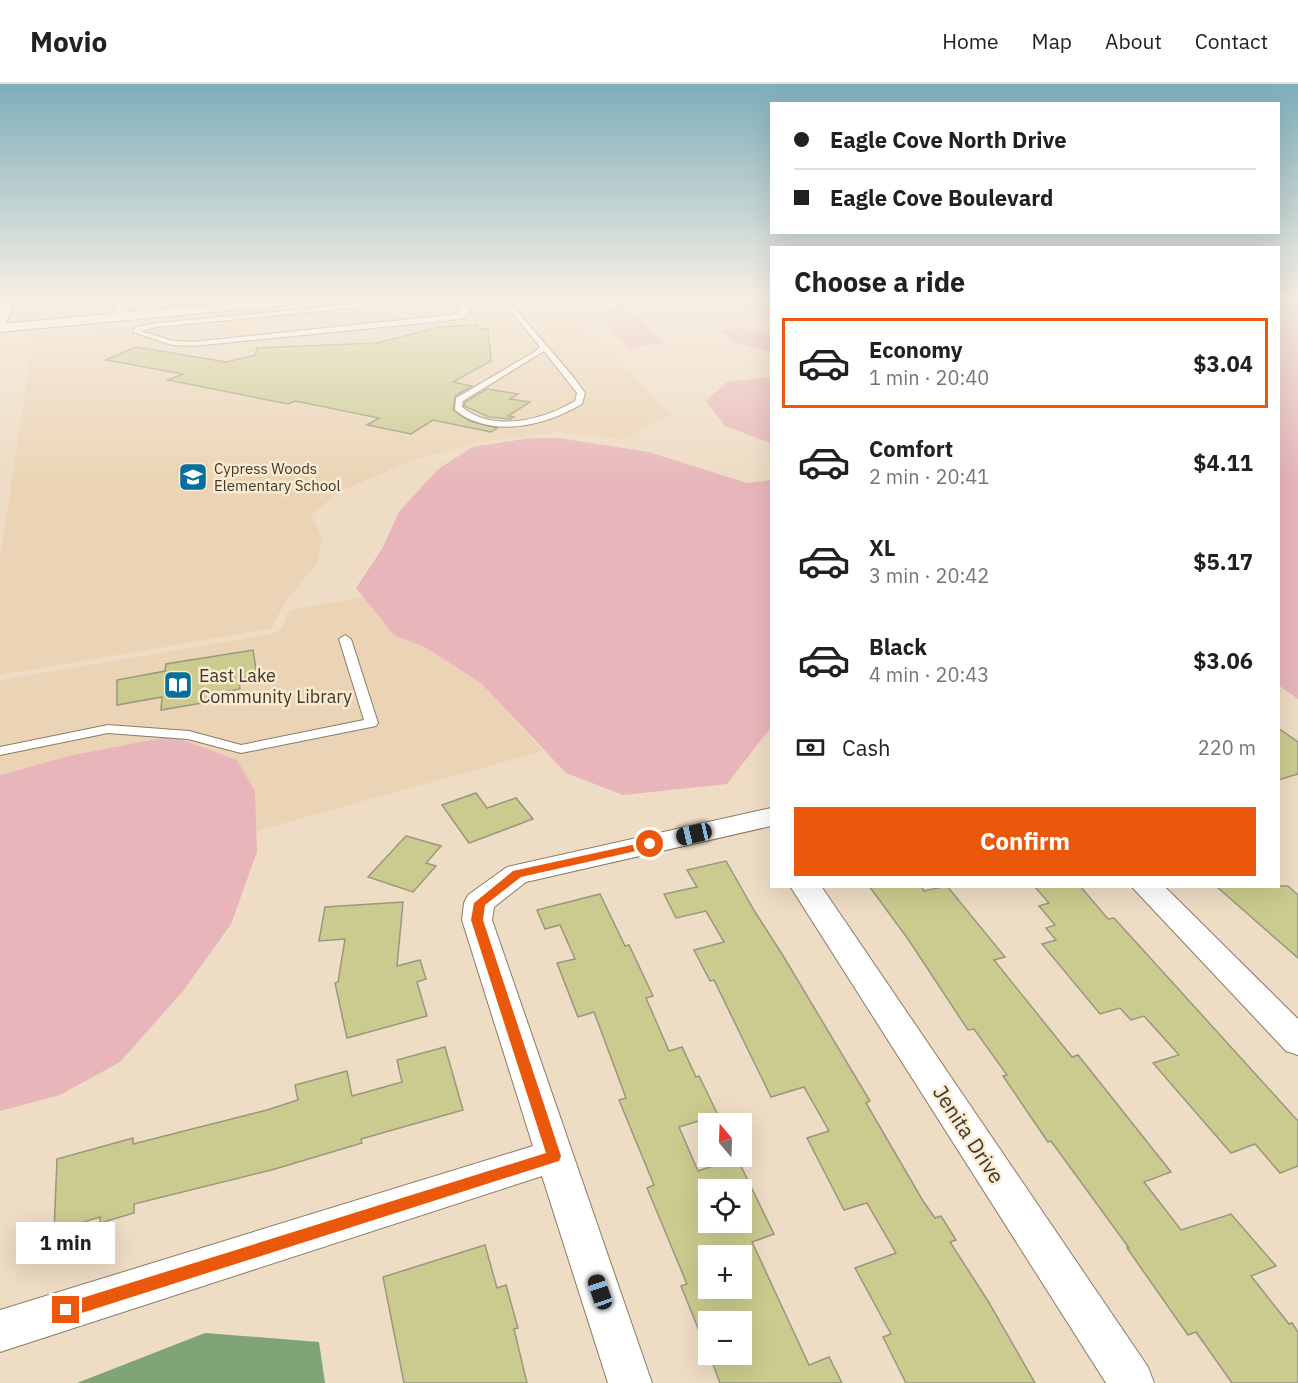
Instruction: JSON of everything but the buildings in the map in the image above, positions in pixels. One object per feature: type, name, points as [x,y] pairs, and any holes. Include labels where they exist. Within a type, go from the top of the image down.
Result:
[{"type":"street","points":[[630,1383],[477,920],[479,903],[517,874],[767,824]]},
{"type":"street","name":"Jenita Drive","points":[[806,888],[1132,1383]]},
{"type":"street","points":[[1148,888],[1298,1041]]},
{"type":"street","points":[[0,1331],[554,1156]]},
{"type":"lane","points":[[525,361],[459,400],[458,408],[466,417],[480,422],[505,423],[534,421],[570,409],[579,402],[581,393],[555,361]]},
{"type":"lane","points":[[0,750],[108,729],[189,735],[241,749],[371,723],[345,639]]},
{"type":"shaded area","name":"Cypress Woods Elementary School","points":[[30,361],[619,361],[673,415],[624,439],[557,432],[474,443],[408,462],[338,492],[311,516],[322,537],[318,562],[284,604],[271,629],[0,675],[0,558]]},
{"type":"shaded area","points":[[1280,361],[1298,361],[1298,699],[1280,686]]},
{"type":"shaded area","points":[[770,377],[770,443],[725,426],[706,401],[727,382]]},
{"type":"shaded area","points":[[530,438],[559,438],[649,452],[747,483],[770,480],[770,728],[727,784],[623,795],[566,773],[481,683],[426,648],[394,635],[356,588],[382,549],[399,512],[437,470],[472,447]]},
{"type":"shaded area","points":[[363,597],[394,635],[426,648],[481,683],[543,751],[256,831],[255,791],[172,736],[73,755],[0,775],[0,680],[272,634],[280,630],[290,610]]},
{"type":"shaded area","points":[[172,736],[237,760],[255,791],[257,852],[231,924],[183,991],[120,1062],[60,1095],[0,1111],[0,775],[73,755]]},
{"type":"shaded area","points":[[205,1333],[319,1342],[325,1383],[77,1383]]},
{"type":"place","name":"Cypress Woods Elementary School","points":[[193,477]]},
{"type":"place","name":"East Lake Community Library","points":[[178,685]]},
{"type":"route","points":[[66,1310],[554,1156],[477,920],[479,903],[517,874],[650,844]]}]
